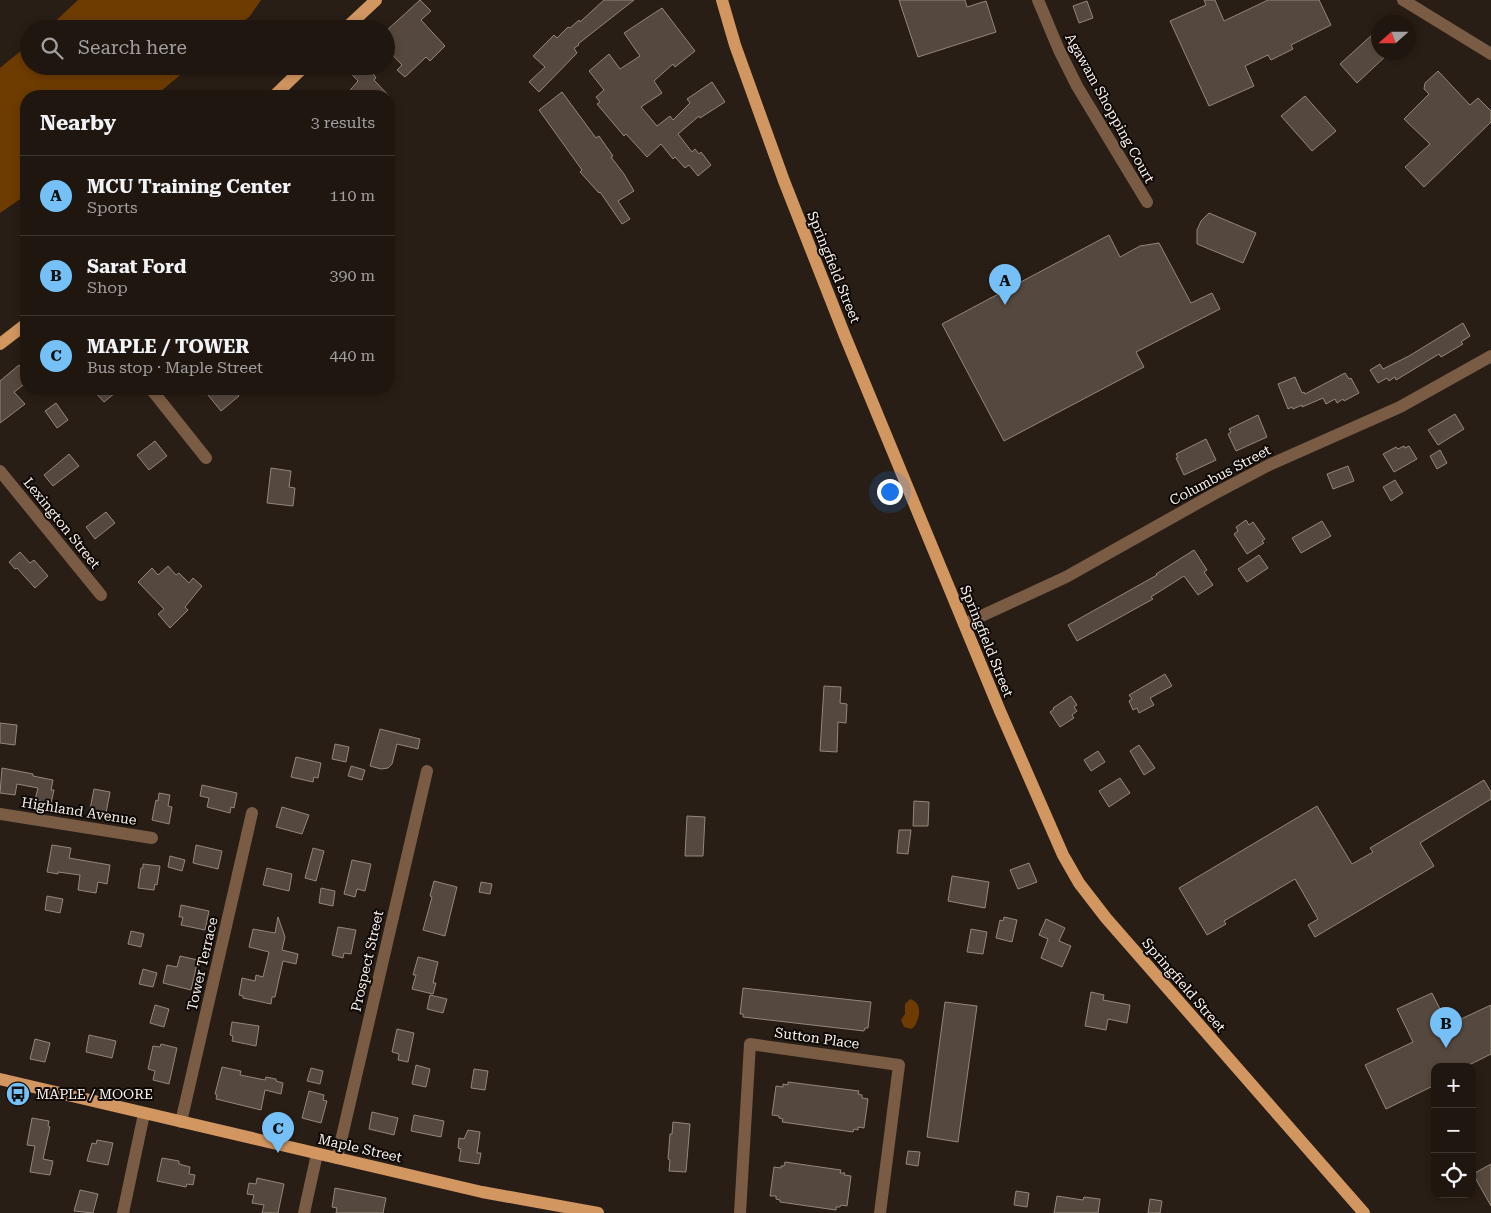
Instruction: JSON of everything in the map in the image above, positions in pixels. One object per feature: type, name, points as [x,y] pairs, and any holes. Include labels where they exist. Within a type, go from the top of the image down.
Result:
[{"type":"main road","points":[[355,20],[376,0]]},
{"type":"main road","name":"Springfield Street","points":[[722,0],[735,45],[784,181],[845,336],[964,624],[1063,855],[1079,883],[1106,918],[1364,1213]]},
{"type":"main road","points":[[280,90],[296,75]]},
{"type":"main road","points":[[0,344],[20,329]]},
{"type":"main road","name":"Maple Street","points":[[0,1079],[482,1192],[598,1213]]},
{"type":"street","name":"Agawam Shopping Court","points":[[1038,0],[1058,50],[1077,86],[1147,202]]},
{"type":"street","points":[[1403,0],[1491,54]]},
{"type":"street","name":"Columbus Street","points":[[964,624],[1066,577],[1269,465],[1400,407],[1491,356]]},
{"type":"street","points":[[156,395],[206,458]]},
{"type":"street","name":"Lexington Street","points":[[0,471],[101,595]]},
{"type":"street","name":"Prospect Street","points":[[336,1158],[427,771]]},
{"type":"street","name":"Tower Terrace","points":[[181,1122],[252,813]]},
{"type":"street","name":"Highland Avenue","points":[[0,814],[152,838]]},
{"type":"street","name":"Sutton Place","points":[[740,1213],[750,1044],[899,1065],[880,1213]]},
{"type":"street","points":[[123,1213],[144,1114]]},
{"type":"street","points":[[304,1213],[317,1154]]},
{"type":"shaded area","points":[[78,0],[261,0],[245,20],[57,20]]},
{"type":"shaded area","points":[[20,51],[20,75],[180,75],[162,90],[20,90],[20,199],[0,213],[0,68]]},
{"type":"shaded area","points":[[910,999],[919,1007],[919,1015],[914,1027],[911,1029],[904,1027],[901,1020],[905,1014],[905,1004]]},
{"type":"building","points":[[420,0],[431,11],[421,20],[445,46],[430,61],[426,57],[405,77],[397,70],[402,65],[395,58],[395,23]]},
{"type":"building","points":[[604,0],[634,0],[578,44],[574,48],[577,53],[539,92],[529,82],[545,67],[533,56],[554,35],[557,38],[568,27],[570,28],[579,20],[580,22]]},
{"type":"building","points":[[899,0],[965,0],[967,7],[986,1],[996,32],[918,57]]},
{"type":"building","points":[[1204,0],[1215,0],[1224,21],[1268,0],[1319,0],[1331,25],[1291,45],[1293,49],[1271,60],[1268,55],[1245,66],[1254,86],[1209,106],[1170,21],[1206,5]]},
{"type":"building","points":[[1087,1],[1093,18],[1079,23],[1073,6]]},
{"type":"building","points":[[662,8],[695,51],[675,67],[673,64],[654,81],[662,93],[641,107],[657,126],[670,116],[673,120],[690,103],[687,99],[712,82],[725,102],[700,118],[699,116],[678,134],[692,152],[695,149],[699,154],[701,152],[711,165],[698,176],[689,165],[685,168],[675,157],[673,159],[661,144],[647,157],[626,134],[624,136],[597,104],[600,102],[596,97],[604,90],[589,71],[609,54],[620,69],[640,56],[624,33]]},
{"type":"building","points":[[1371,36],[1371,60],[1381,60],[1357,83],[1340,64]]},
{"type":"building","points":[[1438,71],[1470,105],[1478,98],[1491,111],[1491,122],[1424,187],[1405,167],[1430,144],[1404,119],[1429,94],[1424,89],[1425,83]]},
{"type":"building","points":[[352,75],[374,75],[376,78],[374,80],[383,90],[350,90],[358,81]]},
{"type":"building","points":[[562,92],[596,138],[599,136],[634,191],[618,201],[630,219],[622,224],[600,192],[580,172],[582,170],[539,110]]},
{"type":"building","points":[[1305,96],[1336,131],[1312,151],[1281,116]]},
{"type":"building","points":[[1209,213],[1256,233],[1243,263],[1197,244],[1197,230],[1201,221]]},
{"type":"building","points":[[1109,235],[1120,257],[1140,246],[1159,243],[1191,303],[1212,293],[1220,309],[1136,352],[1144,367],[1004,441],[942,324]]},
{"type":"building","points":[[1463,323],[1470,336],[1461,342],[1463,344],[1441,357],[1439,354],[1396,380],[1395,377],[1389,381],[1387,378],[1378,383],[1370,370],[1380,364],[1383,369],[1409,356]]},
{"type":"building","points":[[19,365],[20,388],[14,392],[25,404],[0,423],[0,381]]},
{"type":"building","points":[[1345,373],[1349,379],[1351,378],[1359,393],[1337,403],[1335,399],[1326,404],[1323,398],[1302,407],[1302,405],[1288,409],[1278,384],[1295,377],[1302,393],[1304,392],[1305,394]]},
{"type":"building","points":[[98,395],[113,395],[104,402]]},
{"type":"building","points":[[208,395],[238,395],[239,396],[221,411]]},
{"type":"building","points":[[56,403],[68,420],[57,428],[45,411]]},
{"type":"building","points":[[1455,414],[1464,429],[1438,445],[1428,430]]},
{"type":"building","points":[[1258,415],[1267,437],[1236,451],[1228,434],[1231,432],[1229,429]]},
{"type":"building","points":[[1206,439],[1216,460],[1184,475],[1176,454]]},
{"type":"building","points":[[155,441],[167,456],[149,470],[137,455]]},
{"type":"building","points":[[1404,446],[1405,448],[1409,446],[1417,459],[1394,472],[1383,454],[1396,447],[1398,449]]},
{"type":"building","points":[[1440,450],[1447,463],[1437,469],[1430,456]]},
{"type":"building","points":[[69,454],[79,466],[53,486],[44,475]]},
{"type":"building","points":[[1348,466],[1354,481],[1333,489],[1327,474]]},
{"type":"building","points":[[271,468],[291,471],[289,487],[295,488],[293,506],[267,503]]},
{"type":"building","points":[[1395,480],[1403,493],[1391,501],[1383,487]]},
{"type":"building","points":[[106,512],[115,523],[95,539],[86,527]]},
{"type":"building","points":[[1246,520],[1249,525],[1253,522],[1265,539],[1262,541],[1264,543],[1247,554],[1234,534],[1238,531],[1236,527]]},
{"type":"building","points":[[1322,521],[1331,536],[1301,553],[1292,538]]},
{"type":"building","points":[[1194,550],[1207,570],[1204,572],[1213,585],[1198,595],[1184,576],[1151,597],[1153,599],[1077,641],[1068,625],[1157,575]]},
{"type":"building","points":[[20,552],[30,563],[34,560],[48,576],[35,588],[9,562]]},
{"type":"building","points":[[1259,555],[1268,568],[1247,582],[1238,569]]},
{"type":"building","points":[[168,566],[176,575],[179,573],[189,583],[193,578],[202,586],[185,607],[188,610],[170,628],[158,614],[164,609],[138,582],[152,568],[158,575]]},
{"type":"building","points":[[1165,674],[1172,686],[1150,698],[1154,705],[1139,713],[1137,708],[1133,710],[1129,701],[1132,699],[1129,695]]},
{"type":"building","points":[[824,686],[841,687],[840,703],[847,704],[846,723],[838,722],[837,752],[820,751]]},
{"type":"building","points":[[1071,696],[1077,705],[1074,707],[1077,711],[1072,715],[1074,718],[1060,727],[1050,712]]},
{"type":"building","points":[[0,723],[17,725],[15,745],[0,743]]},
{"type":"building","points":[[380,729],[420,739],[418,749],[397,744],[392,764],[388,768],[381,769],[370,766]]},
{"type":"building","points":[[335,744],[349,747],[346,762],[332,759]]},
{"type":"building","points":[[1139,745],[1155,768],[1144,775],[1130,751]]},
{"type":"building","points":[[1098,751],[1105,762],[1091,771],[1084,760]]},
{"type":"building","points":[[296,757],[321,763],[318,778],[314,777],[313,782],[291,777]]},
{"type":"building","points":[[351,766],[365,770],[362,780],[348,776]]},
{"type":"building","points":[[2,768],[53,780],[51,790],[54,790],[51,803],[35,800],[38,788],[17,784],[15,795],[0,793]]},
{"type":"building","points":[[1120,778],[1130,793],[1109,807],[1099,791]]},
{"type":"building","points":[[1484,780],[1491,792],[1491,799],[1420,843],[1434,866],[1315,937],[1308,925],[1318,919],[1295,879],[1224,921],[1226,924],[1207,935],[1179,888],[1317,806],[1352,864],[1373,852],[1370,848]]},
{"type":"building","points":[[202,785],[237,793],[234,808],[231,807],[230,813],[207,807],[209,798],[200,796]]},
{"type":"building","points":[[94,789],[110,792],[106,813],[90,809]]},
{"type":"building","points":[[159,793],[170,795],[168,806],[172,807],[169,824],[152,820]]},
{"type":"building","points":[[914,801],[929,802],[928,826],[913,826]]},
{"type":"building","points":[[282,807],[309,815],[302,834],[276,827]]},
{"type":"building","points":[[687,816],[705,817],[703,856],[685,856]]},
{"type":"building","points":[[899,830],[911,830],[908,854],[897,853]]},
{"type":"building","points":[[52,845],[71,848],[69,858],[110,865],[107,884],[98,882],[96,893],[78,890],[80,875],[47,872]]},
{"type":"building","points":[[196,845],[222,851],[218,869],[193,863]]},
{"type":"building","points":[[313,848],[324,851],[316,881],[305,878]]},
{"type":"building","points":[[170,856],[185,860],[182,871],[168,867]]},
{"type":"building","points":[[352,860],[371,864],[365,891],[357,889],[355,897],[344,894]]},
{"type":"building","points":[[1029,863],[1037,882],[1018,889],[1010,870]]},
{"type":"building","points":[[143,864],[160,866],[157,885],[155,884],[154,890],[138,888]]},
{"type":"building","points":[[267,868],[292,874],[289,891],[263,885]]},
{"type":"building","points":[[952,876],[989,882],[985,908],[948,901]]},
{"type":"building","points":[[434,881],[457,887],[445,936],[423,930],[432,897],[430,896]]},
{"type":"building","points":[[481,882],[492,884],[490,894],[479,892]]},
{"type":"building","points":[[321,888],[335,891],[333,906],[319,903]]},
{"type":"building","points":[[47,896],[63,899],[60,913],[45,910]]},
{"type":"building","points":[[181,905],[209,911],[205,930],[181,925],[183,917],[179,917]]},
{"type":"building","points":[[278,917],[285,937],[282,950],[298,954],[296,964],[283,961],[275,997],[272,997],[271,1004],[243,998],[243,996],[239,995],[242,978],[255,981],[256,975],[263,977],[269,952],[249,947],[253,929],[275,933]]},
{"type":"building","points":[[1004,917],[1017,920],[1012,942],[996,938],[1000,920],[1003,921]]},
{"type":"building","points":[[1046,919],[1065,928],[1059,941],[1071,946],[1062,967],[1041,958],[1048,939],[1039,935]]},
{"type":"building","points":[[338,927],[356,930],[351,954],[344,953],[343,958],[332,955]]},
{"type":"building","points":[[971,929],[987,932],[983,954],[967,952]]},
{"type":"building","points":[[131,931],[144,934],[141,947],[128,944]]},
{"type":"building","points":[[180,956],[198,960],[191,990],[163,983],[167,965],[177,967]]},
{"type":"building","points":[[418,957],[438,962],[433,983],[436,983],[433,994],[412,989],[416,975],[413,975]]},
{"type":"building","points":[[143,969],[157,973],[153,987],[139,984]]},
{"type":"building","points":[[743,988],[871,1002],[868,1028],[865,1028],[864,1031],[743,1017],[743,1014],[740,1014]]},
{"type":"building","points":[[1091,992],[1104,995],[1103,1000],[1130,1005],[1127,1023],[1108,1019],[1106,1030],[1085,1026]]},
{"type":"building","points":[[1432,993],[1448,1025],[1491,1005],[1491,1054],[1473,1063],[1431,1063],[1431,1087],[1386,1109],[1365,1065],[1413,1042],[1397,1009]]},
{"type":"building","points":[[430,995],[447,999],[443,1013],[427,1009]]},
{"type":"building","points":[[945,1002],[977,1006],[958,1142],[927,1137]]},
{"type":"building","points":[[155,1005],[169,1009],[164,1027],[150,1023]]},
{"type":"building","points":[[232,1022],[259,1026],[256,1046],[232,1041],[233,1036],[230,1035]]},
{"type":"building","points":[[397,1029],[414,1033],[408,1062],[398,1060],[399,1054],[392,1052]]},
{"type":"building","points":[[89,1035],[116,1041],[112,1058],[86,1052]]},
{"type":"building","points":[[35,1039],[50,1043],[45,1062],[30,1059]]},
{"type":"building","points":[[161,1044],[177,1048],[169,1084],[153,1080],[155,1071],[148,1069],[153,1046],[160,1047]]},
{"type":"building","points":[[416,1065],[430,1069],[426,1087],[412,1084]]},
{"type":"building","points":[[222,1067],[241,1071],[240,1075],[265,1080],[266,1077],[276,1079],[276,1081],[283,1083],[281,1094],[265,1090],[261,1110],[216,1099],[217,1095],[215,1094]]},
{"type":"building","points":[[311,1068],[323,1071],[320,1084],[307,1081]]},
{"type":"building","points":[[474,1069],[488,1071],[485,1090],[471,1088]]},
{"type":"building","points":[[788,1082],[859,1091],[858,1094],[862,1095],[862,1098],[868,1099],[864,1128],[858,1127],[858,1130],[854,1129],[853,1132],[782,1122],[783,1119],[779,1118],[779,1116],[772,1115],[776,1086],[783,1087],[783,1084],[788,1085]]},
{"type":"building","points":[[309,1091],[324,1095],[323,1100],[327,1101],[321,1123],[302,1118]]},
{"type":"building","points":[[372,1112],[398,1118],[394,1135],[369,1129]]},
{"type":"building","points":[[414,1115],[444,1121],[441,1137],[411,1131]]},
{"type":"building","points":[[32,1118],[49,1121],[48,1126],[50,1127],[43,1159],[53,1161],[50,1175],[30,1172],[35,1146],[27,1145]]},
{"type":"building","points":[[673,1122],[690,1124],[686,1172],[669,1171],[670,1134],[672,1134]]},
{"type":"building","points":[[468,1130],[480,1132],[477,1153],[481,1153],[479,1164],[459,1161],[461,1149],[458,1148],[459,1138],[464,1139]]},
{"type":"building","points":[[97,1140],[113,1143],[108,1165],[87,1161],[92,1143],[96,1144]]},
{"type":"building","points":[[908,1151],[920,1152],[918,1166],[906,1164]]},
{"type":"building","points":[[162,1158],[179,1161],[179,1164],[190,1167],[189,1174],[195,1175],[193,1185],[187,1184],[186,1187],[157,1181]]},
{"type":"building","points":[[785,1162],[841,1170],[840,1173],[851,1176],[847,1206],[841,1205],[836,1207],[836,1210],[780,1202],[780,1200],[776,1199],[776,1196],[770,1196],[774,1167],[781,1168]]},
{"type":"building","points":[[1491,1164],[1491,1206],[1476,1179],[1476,1172]]},
{"type":"building","points":[[257,1178],[284,1184],[278,1213],[262,1213],[264,1205],[252,1203],[254,1195],[247,1194],[249,1183],[256,1184]]},
{"type":"building","points":[[335,1188],[386,1198],[383,1213],[336,1213],[337,1208],[332,1207]]},
{"type":"building","points":[[80,1190],[98,1194],[93,1213],[74,1211]]},
{"type":"building","points":[[1016,1191],[1029,1193],[1027,1207],[1014,1205]]},
{"type":"building","points":[[1057,1196],[1083,1200],[1084,1197],[1100,1199],[1098,1213],[1054,1213]]},
{"type":"building","points":[[1150,1199],[1162,1201],[1160,1213],[1148,1213]]},
{"type":"place","name":"MCU Training Center","points":[[1005,305]]},
{"type":"place","name":"Sarat Ford","points":[[1446,1048]]},
{"type":"place","name":"MAPLE / MOORE","points":[[18,1094]]},
{"type":"place","name":"MAPLE / TOWER","points":[[278,1153]]}]
